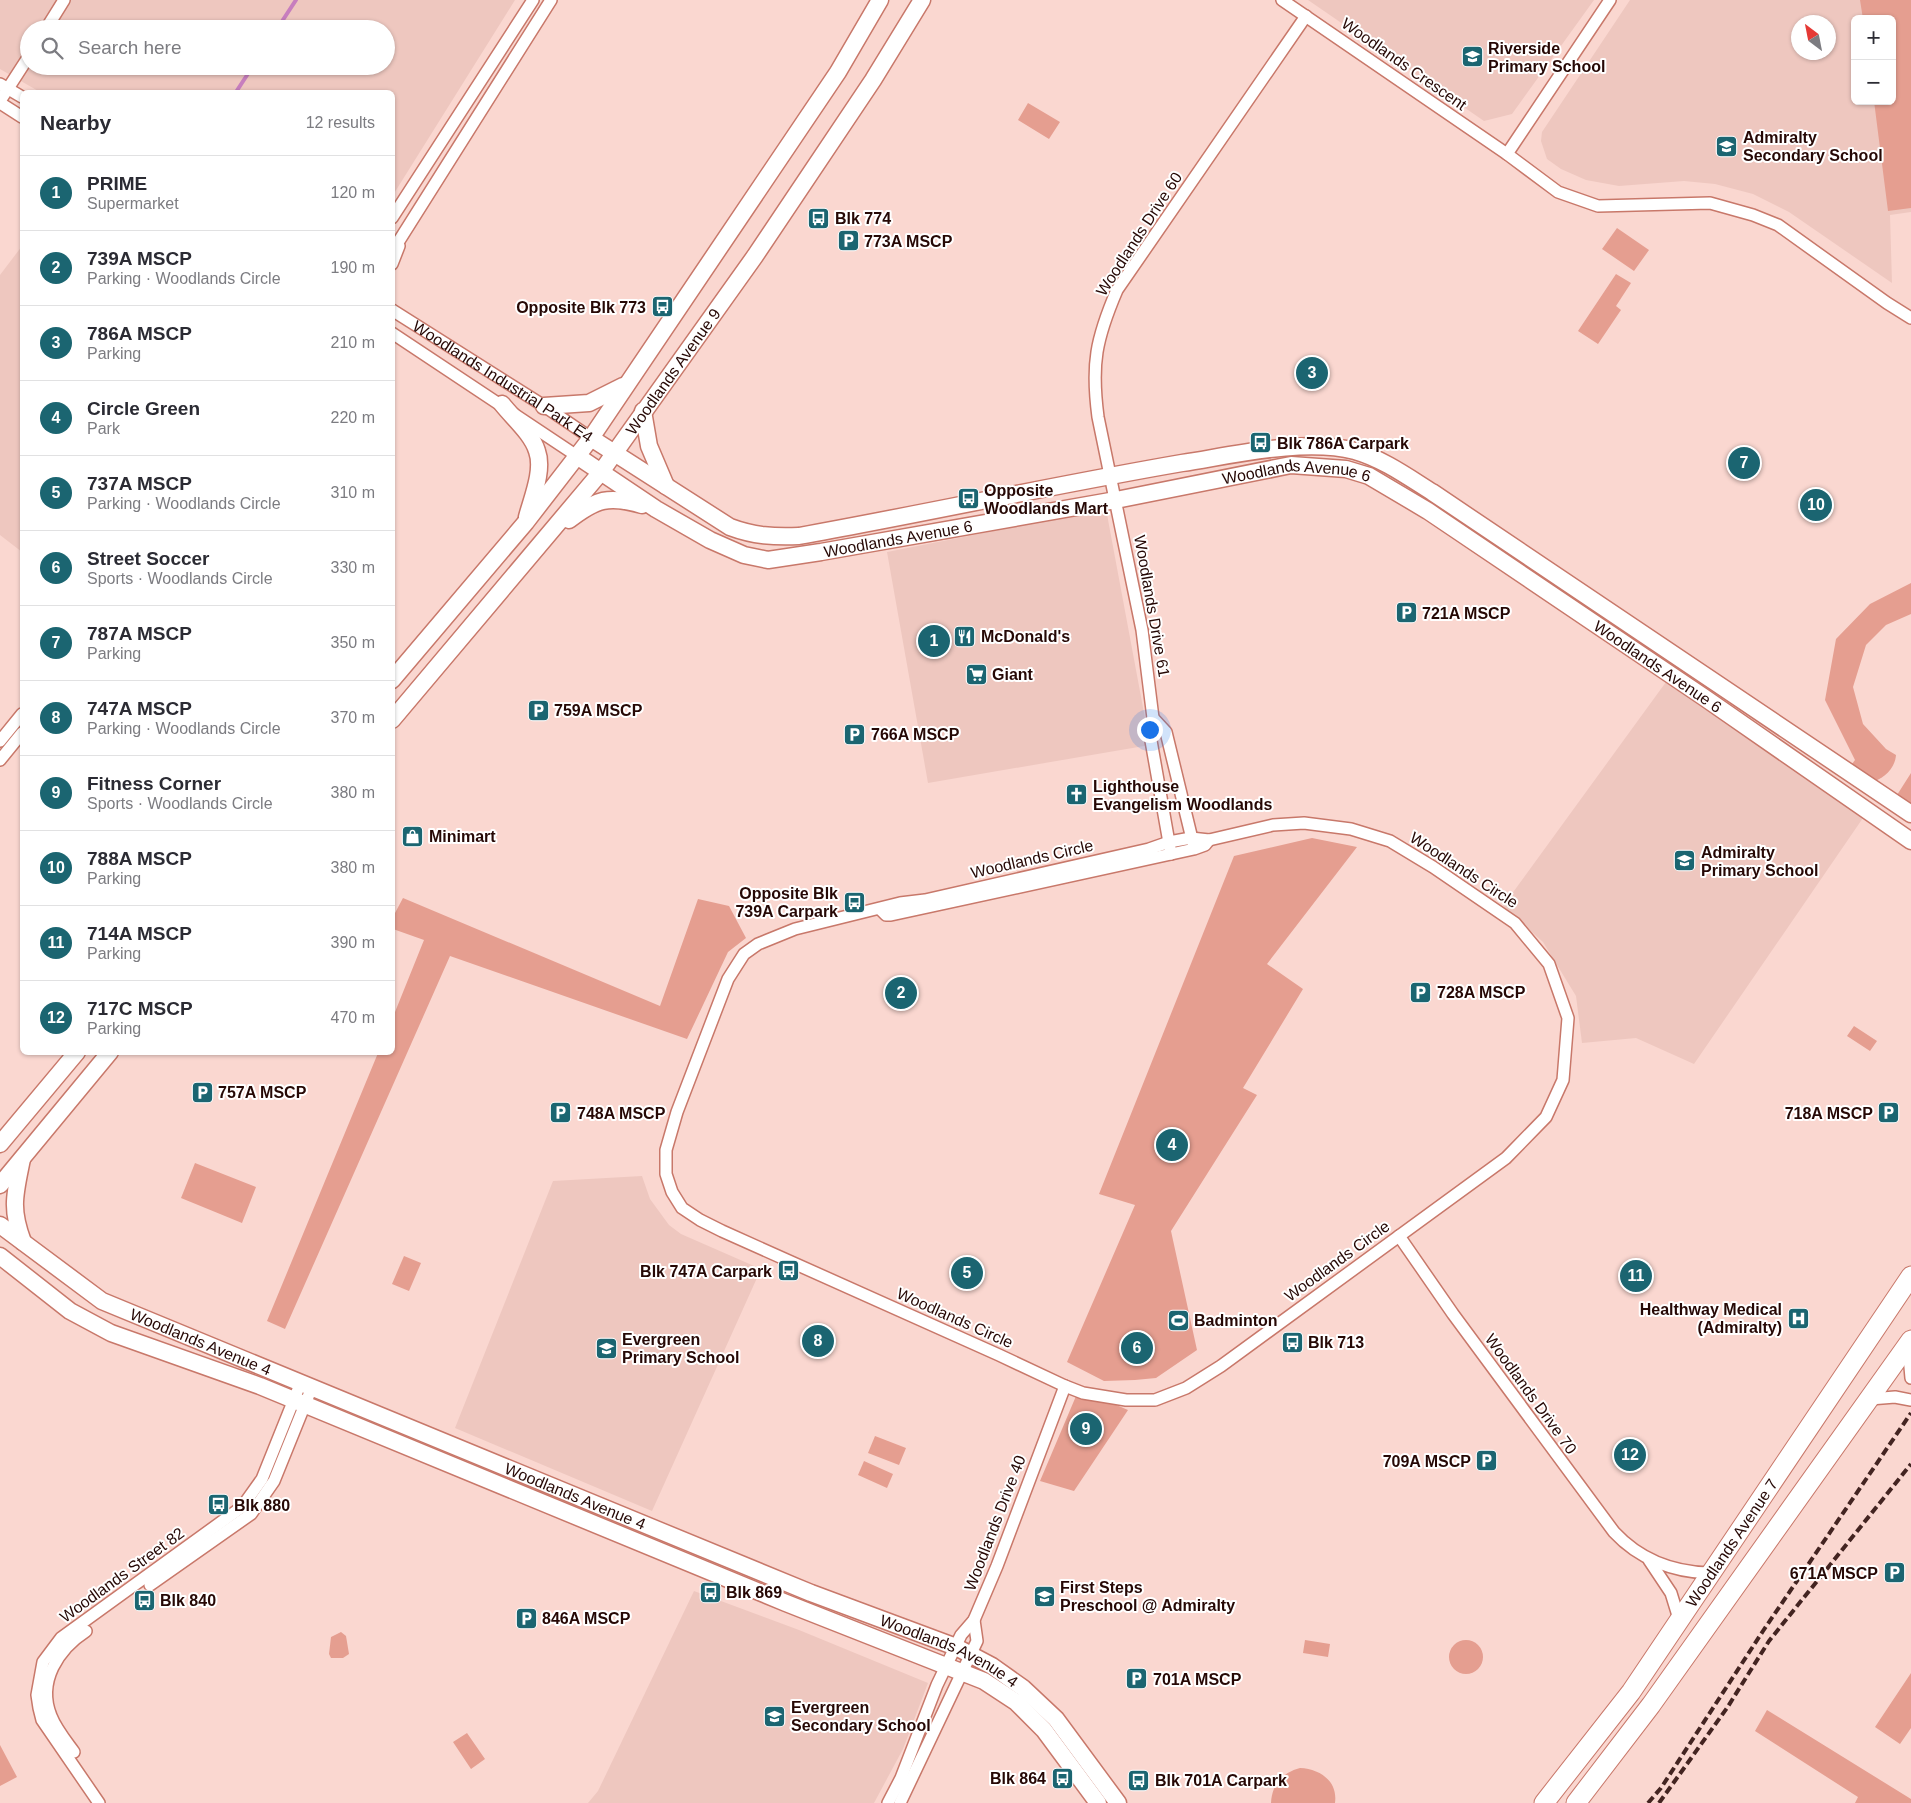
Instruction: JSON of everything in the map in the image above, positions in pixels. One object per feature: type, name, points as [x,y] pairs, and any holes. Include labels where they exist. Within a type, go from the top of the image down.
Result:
[{"type":"main road","name":"Woodlands Avenue 9","points":[[395,676],[526,522],[591,438],[838,72],[880,0]]},
{"type":"main road","name":"Woodlands Avenue 9","points":[[395,716],[601,472],[755,256],[873,80],[922,0]]},
{"type":"main road","points":[[544,406],[589,403],[601,399],[627,384]]},
{"type":"main road","points":[[502,404],[530,438],[538,452],[539,466],[526,522]]},
{"type":"main road","points":[[643,411],[649,446],[666,486]]},
{"type":"main road","name":"Woodlands Industrial Park E4","points":[[591,438],[614,453]]},
{"type":"main road","name":"Woodlands Avenue 6","points":[[614,453],[730,527],[748,534],[772,537],[799,536],[933,512],[1111,476],[1268,449],[1295,448],[1355,451],[1385,464],[1432,492],[1911,814]]},
{"type":"main road","name":"Woodlands Industrial Park E4","points":[[577,456],[601,472]]},
{"type":"main road","name":"Woodlands Avenue 6","points":[[601,472],[656,509],[710,540],[744,554],[768,560],[1116,500],[1291,465],[1346,469],[1369,476],[1428,511],[1911,841]]},
{"type":"main road","points":[[549,535],[578,512],[599,500],[616,498],[656,509]]},
{"type":"main road","points":[[3,1139],[75,1055]]},
{"type":"main road","points":[[0,1185],[108,1055]]},
{"type":"main road","points":[[23,1157],[14,1202],[14,1217],[23,1242]]},
{"type":"main road","name":"Woodlands Avenue 4","points":[[0,1225],[102,1301],[811,1593],[971,1654],[1023,1688],[1056,1719],[1118,1803]]},
{"type":"main road","name":"Woodlands Avenue 4","points":[[3,1260],[70,1311],[111,1333],[260,1386],[786,1604],[984,1681],[1016,1702],[1044,1730],[1098,1803]]},
{"type":"main road","name":"Woodlands Avenue 7","points":[[1544,1803],[1631,1692],[1709,1573],[1911,1276]]},
{"type":"main road","name":"Woodlands Avenue 7","points":[[1576,1803],[1651,1705],[1909,1343]]},
{"type":"main road","points":[[1631,1692],[1651,1705]]},
{"type":"street","points":[[52,20],[64,0]]},
{"type":"street","points":[[395,213],[533,0]]},
{"type":"street","points":[[395,247],[551,0]]},
{"type":"street","name":"Woodlands Crescent","points":[[1282,0],[1507,154],[1558,192],[1598,206],[1710,203],[1753,215],[1778,225],[1911,318]]},
{"type":"street","points":[[1507,154],[1610,0]]},
{"type":"street","name":"Woodlands Drive 60","points":[[1116,500],[1094,382],[1095,356],[1105,319],[1117,290],[1306,16]]},
{"type":"street","points":[[20,67],[4,87],[0,102],[20,116]]},
{"type":"street","points":[[4,87],[20,97]]},
{"type":"street","points":[[395,256],[403,235]]},
{"type":"street","points":[[395,308],[403,317]]},
{"type":"street","name":"Woodlands Industrial Park E4","points":[[395,312],[591,438]]},
{"type":"street","name":"Woodlands Industrial Park E4","points":[[398,339],[502,404],[577,456]]},
{"type":"street","name":"Woodlands Drive 61","points":[[1116,500],[1142,630],[1153,718],[1150,735],[1171,854]]},
{"type":"street","points":[[0,741],[20,716]]},
{"type":"street","name":"Woodlands Drive 61","points":[[1153,718],[1166,732],[1193,844]]},
{"type":"street","points":[[0,760],[20,736]]},
{"type":"street","name":"Woodlands Circle","points":[[1304,823],[1351,829],[1390,841],[1465,888],[1515,923],[1549,964],[1568,1018],[1563,1080],[1546,1117],[1506,1158],[1221,1366],[1169,1396],[1155,1400],[1131,1400],[1083,1393],[1065,1386],[700,1220],[682,1208],[672,1192],[666,1174],[666,1150],[672,1128],[728,979],[744,954],[758,944],[795,929],[900,903],[925,900],[1149,849],[1169,842],[1193,844],[1273,825],[1304,823]]},
{"type":"street","points":[[1171,854],[1193,844]]},
{"type":"street","name":"Woodlands Circle","points":[[880,909],[886,915],[1171,854]]},
{"type":"street","name":"Woodlands Drive 70","points":[[1400,1236],[1453,1314],[1584,1494],[1624,1543],[1649,1560],[1691,1572],[1709,1573]]},
{"type":"street","points":[[1909,1343],[1911,1378]]},
{"type":"street","name":"Woodlands Street 82","points":[[99,1803],[42,1720],[37,1694],[43,1662],[61,1638],[141,1583],[242,1507],[262,1478],[307,1385]]},
{"type":"street","name":"Woodlands Drive 40","points":[[888,1803],[946,1666],[961,1635],[974,1620],[1065,1386]]},
{"type":"street","points":[[1870,1400],[1895,1397],[1911,1400]]},
{"type":"street","name":"Woodlands Street 82","points":[[109,1803],[52,1718],[46,1698],[52,1666],[74,1638],[251,1514],[274,1481],[299,1403]]},
{"type":"street","name":"Woodlands Drive 70","points":[[1649,1560],[1671,1593],[1679,1619]]},
{"type":"street","points":[[900,1803],[977,1641],[974,1620]]},
{"type":"shaded area","points":[[0,0],[515,0],[395,192],[395,90],[37,90],[0,69]]},
{"type":"shaded area","name":"Riverside Primary School","points":[[1308,0],[1594,0],[1512,114],[1484,121]]},
{"type":"shaded area","name":"Admiralty Secondary School","points":[[1630,0],[1911,0],[1911,212],[1890,215],[1892,283],[1789,212],[1753,194],[1715,184],[1684,181],[1619,186],[1586,180],[1561,169],[1547,159],[1541,141],[1542,132]]},
{"type":"shaded area","points":[[1860,0],[1911,0],[1911,208],[1888,211],[1875,105],[1896,105],[1896,15],[1862,15]]},
{"type":"shaded area","points":[[1028,103],[1060,122],[1049,139],[1018,120]]},
{"type":"shaded area","points":[[1617,228],[1649,250],[1634,271],[1602,249]]},
{"type":"shaded area","points":[[20,249],[20,550],[0,535],[0,275]]},
{"type":"shaded area","points":[[1616,274],[1631,283],[1616,306],[1621,310],[1598,344],[1578,331]]},
{"type":"shaded area","points":[[1106,509],[1150,745],[928,783],[887,552]]},
{"type":"shaded area","points":[[1911,583],[1911,614],[1886,625],[1866,645],[1853,687],[1863,724],[1886,749],[1896,755],[1888,773],[1870,782],[1849,768],[1855,760],[1825,700],[1836,639],[1870,604]]},
{"type":"shaded area","name":"Admiralty Primary School","points":[[1666,682],[1865,815],[1694,1064],[1636,1038],[1582,1043],[1576,996],[1543,942],[1503,906]]},
{"type":"shaded area","points":[[1911,773],[1911,809],[1897,795]]},
{"type":"shaded area","points":[[1312,838],[1357,847],[1267,964],[1303,989],[1243,1088],[1257,1095],[1171,1231],[1197,1350],[1156,1378],[1104,1381],[1067,1362],[1135,1205],[1099,1194],[1234,856]]},
{"type":"shaded area","points":[[403,898],[660,1006],[698,899],[729,906],[746,938],[728,952],[687,1039],[450,956],[285,1329],[267,1321],[377,1055],[395,1055],[395,1012],[424,940],[395,930],[395,913]]},
{"type":"shaded area","points":[[1854,1026],[1877,1041],[1870,1051],[1847,1036]]},
{"type":"shaded area","points":[[195,1163],[256,1187],[242,1223],[181,1198]]},
{"type":"shaded area","name":"Evergreen Primary School","points":[[642,1176],[650,1199],[669,1225],[681,1234],[761,1269],[652,1511],[455,1428],[553,1181]]},
{"type":"shaded area","points":[[404,1256],[421,1263],[409,1291],[392,1284]]},
{"type":"shaded area","points":[[1079,1389],[1128,1410],[1074,1491],[1040,1481]]},
{"type":"shaded area","points":[[875,1436],[906,1448],[899,1465],[868,1453]]},
{"type":"shaded area","points":[[864,1461],[893,1474],[887,1488],[858,1475]]},
{"type":"shaded area","name":"Evergreen Secondary School","points":[[694,1591],[799,1630],[928,1683],[903,1749],[874,1803],[588,1803],[598,1791]]},
{"type":"shaded area","points":[[341,1632],[346,1636],[349,1654],[343,1658],[331,1658],[329,1654],[331,1637]]},
{"type":"shaded area","points":[[1305,1640],[1330,1644],[1328,1657],[1303,1653]]},
{"type":"shaded area","points":[[1466,1640],[1473,1641],[1478,1645],[1482,1650],[1482,1664],[1478,1669],[1473,1673],[1466,1674],[1459,1673],[1454,1669],[1450,1664],[1449,1657],[1450,1650],[1454,1645],[1459,1641]]},
{"type":"shaded area","points":[[1911,1673],[1911,1728],[1900,1744],[1875,1727]]},
{"type":"shaded area","points":[[1767,1710],[1911,1799],[1911,1803],[1855,1803],[1858,1797],[1755,1731]]},
{"type":"shaded area","points":[[467,1733],[485,1759],[471,1769],[453,1742]]},
{"type":"shaded area","points":[[0,1745],[17,1777],[0,1786]]},
{"type":"shaded area","points":[[1300,1768],[1321,1774],[1331,1783],[1334,1788],[1335,1803],[1271,1803],[1273,1790],[1279,1780],[1288,1773]]},
{"type":"waterway","points":[[283,20],[296,0]]},
{"type":"waterway","points":[[237,90],[247,75]]},
{"type":"railway","points":[[1648,1803],[1661,1788],[1763,1631],[1911,1413]]},
{"type":"railway","points":[[1659,1803],[1727,1708],[1769,1641],[1911,1464]]},
{"type":"place","name":"Riverside Primary School","points":[[1472,57]]},
{"type":"place","name":"Admiralty Secondary School","points":[[1727,146]]},
{"type":"place","name":"Blk 774","points":[[819,218]]},
{"type":"place","name":"773A MSCP","points":[[848,241]]},
{"type":"place","name":"Opposite Blk 773","points":[[662,307]]},
{"type":"place","name":"786A MSCP","points":[[1312,373]]},
{"type":"place","name":"Blk 786A Carpark","points":[[1261,443]]},
{"type":"place","name":"787A MSCP","points":[[1744,463]]},
{"type":"place","name":"Opposite Woodlands Mart","points":[[968,499]]},
{"type":"place","name":"788A MSCP","points":[[1816,505]]},
{"type":"place","name":"721A MSCP","points":[[1406,613]]},
{"type":"place","name":"McDonald's","points":[[965,636]]},
{"type":"place","name":"PRIME","points":[[934,641]]},
{"type":"place","name":"Giant","points":[[976,674]]},
{"type":"place","name":"759A MSCP","points":[[538,710]]},
{"type":"place","name":"766A MSCP","points":[[855,734]]},
{"type":"place","name":"Lighthouse Evangelism Woodlands","points":[[1077,795]]},
{"type":"place","name":"Minimart","points":[[413,836]]},
{"type":"place","name":"Admiralty Primary School","points":[[1685,861]]},
{"type":"place","name":"Opposite Blk 739A Carpark","points":[[854,902]]},
{"type":"place","name":"728A MSCP","points":[[1421,992]]},
{"type":"place","name":"739A MSCP","points":[[901,993]]},
{"type":"place","name":"757A MSCP","points":[[202,1092]]},
{"type":"place","name":"748A MSCP","points":[[561,1113]]},
{"type":"place","name":"718A MSCP","points":[[1889,1113]]},
{"type":"place","name":"Circle Green","points":[[1172,1145]]},
{"type":"place","name":"Blk 747A Carpark","points":[[788,1271]]},
{"type":"place","name":"737A MSCP","points":[[967,1273]]},
{"type":"place","name":"714A MSCP","points":[[1636,1276]]},
{"type":"place","name":"Healthway Medical (Admiralty)","points":[[1798,1318]]},
{"type":"place","name":"Badminton","points":[[1178,1320]]},
{"type":"place","name":"747A MSCP","points":[[818,1341]]},
{"type":"place","name":"Blk 713","points":[[1292,1342]]},
{"type":"place","name":"Evergreen Primary School","points":[[606,1348]]},
{"type":"place","name":"Street Soccer","points":[[1137,1348]]},
{"type":"place","name":"Fitness Corner","points":[[1086,1429]]},
{"type":"place","name":"717C MSCP","points":[[1630,1455]]},
{"type":"place","name":"709A MSCP","points":[[1487,1461]]},
{"type":"place","name":"Blk 880","points":[[218,1505]]},
{"type":"place","name":"671A MSCP","points":[[1894,1573]]},
{"type":"place","name":"Blk 869","points":[[710,1592]]},
{"type":"place","name":"First Steps Preschool @ Admiralty","points":[[1044,1596]]},
{"type":"place","name":"Blk 840","points":[[144,1600]]},
{"type":"place","name":"846A MSCP","points":[[526,1618]]},
{"type":"place","name":"701A MSCP","points":[[1137,1679]]},
{"type":"place","name":"Evergreen Secondary School","points":[[775,1716]]},
{"type":"place","name":"Blk 864","points":[[1062,1778]]},
{"type":"place","name":"Blk 701A Carpark","points":[[1139,1780]]}]
